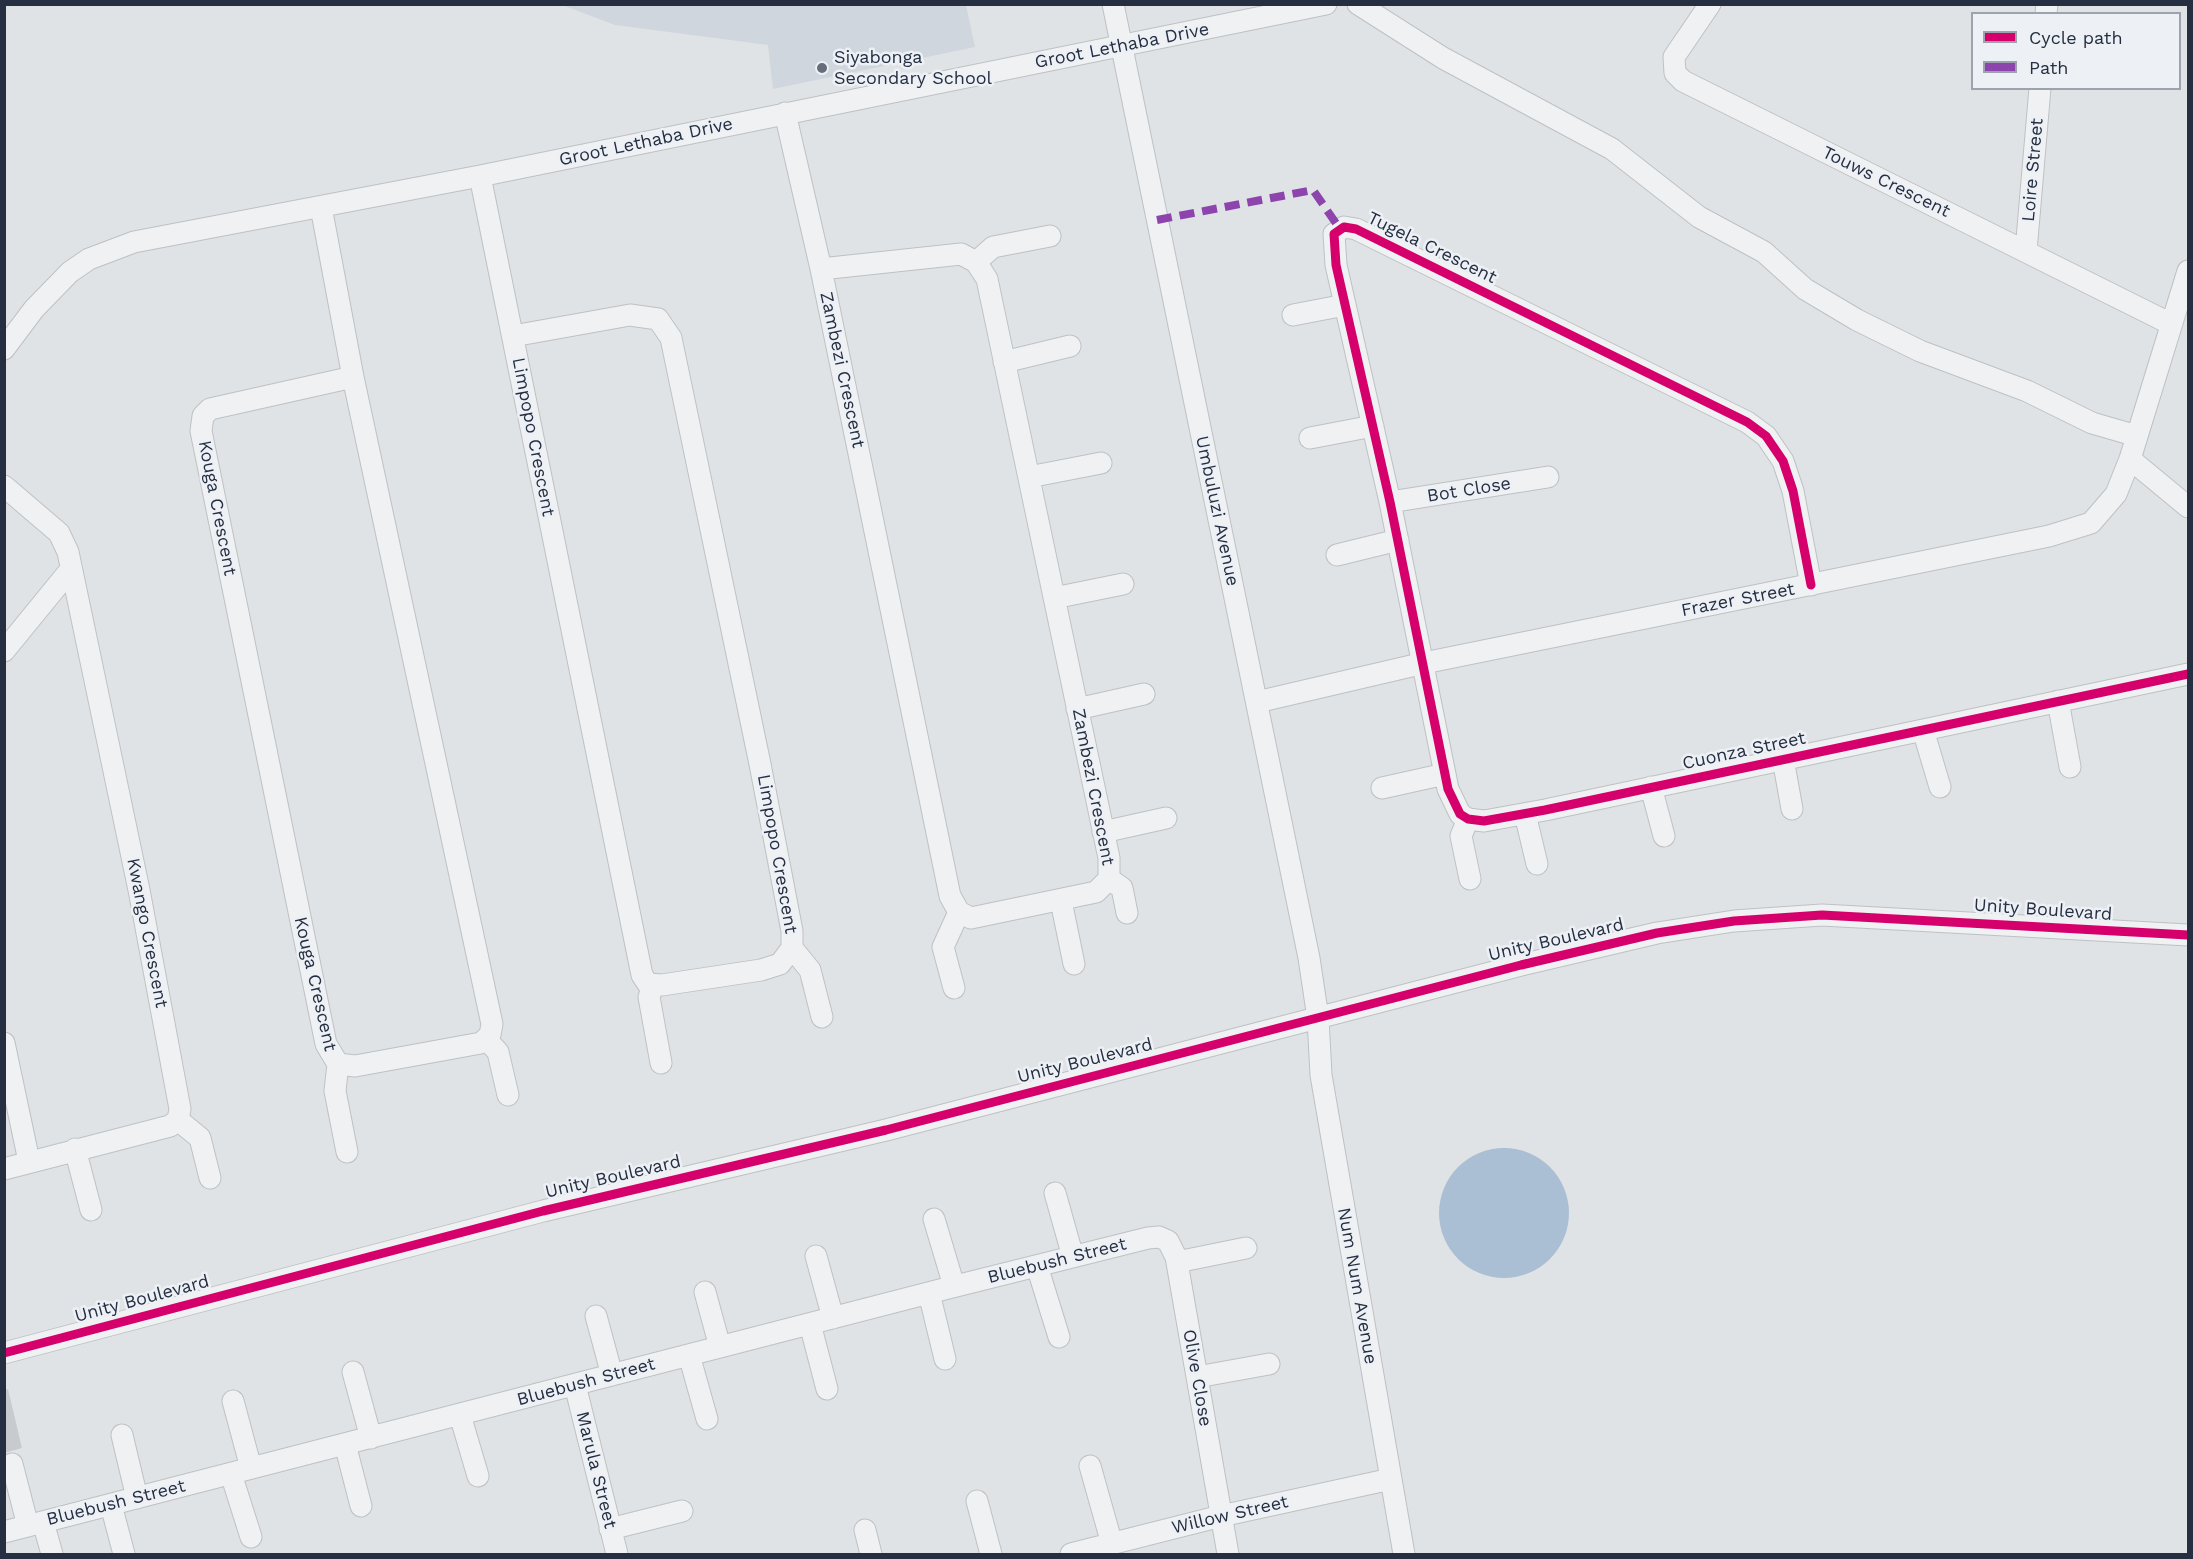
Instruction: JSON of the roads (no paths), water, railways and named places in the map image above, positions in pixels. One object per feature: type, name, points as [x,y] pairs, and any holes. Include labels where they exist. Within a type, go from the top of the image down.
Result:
[{"type":"street","name":"Umbuluzi Avenue","points":[[1113,4],[1310,958],[1318,1017]]},
{"type":"street","name":"Groot Lethaba Drive","points":[[4,349],[51,290],[89,259],[134,242],[480,176],[1326,4]]},
{"type":"street","points":[[1358,4],[1443,58],[1612,149],[1699,217],[1764,252],[1805,289],[1857,320],[1929,354],[2026,391],[2092,423],[2137,436]]},
{"type":"street","name":"Touws Crescent","points":[[1710,4],[1674,57],[1675,73],[1683,81],[2171,324]]},
{"type":"street","name":"Loire Street","points":[[2026,251],[2040,90]]},
{"type":"street","name":"Zambezi Crescent","points":[[784,113],[821,269],[947,885],[959,912],[971,918],[1096,892],[1109,879],[1109,858],[987,279],[976,262],[961,254],[821,269]]},
{"type":"street","name":"Limpopo Crescent","points":[[480,176],[642,975],[648,984],[653,986],[770,968],[780,964],[792,948],[760,764],[671,338],[658,319],[630,315],[513,336]]},
{"type":"street","points":[[321,207],[353,377],[492,1024],[487,1040],[498,1052],[508,1095]]},
{"type":"street","name":"Tugela Crescent","points":[[1424,663],[1345,305],[1333,238],[1336,231],[1351,227],[1746,422],[1766,436],[1783,461],[1800,523],[1811,585]]},
{"type":"street","points":[[976,262],[993,246],[1050,236]]},
{"type":"street","name":"Frazer Street","points":[[1257,702],[1424,663],[2074,530],[2091,523],[2116,494],[2130,459],[2188,271]]},
{"type":"street","points":[[1293,315],[1345,305]]},
{"type":"street","points":[[1005,362],[1070,346]]},
{"type":"street","name":"Kouga Crescent","points":[[353,377],[210,409],[203,416],[201,431],[326,1044],[338,1064],[369,1065],[476,1045],[487,1040]]},
{"type":"street","points":[[1310,438],[1373,426]]},
{"type":"street","points":[[2130,459],[2188,507]]},
{"type":"street","points":[[1029,477],[1101,463]]},
{"type":"street","name":"Bot Close","points":[[1390,502],[1548,477]]},
{"type":"street","name":"Kwango Crescent","points":[[4,486],[59,533],[68,552],[139,890],[178,1093],[180,1109],[178,1120]]},
{"type":"street","points":[[1337,555],[1398,540]]},
{"type":"street","points":[[4,651],[71,569]]},
{"type":"street","points":[[1054,598],[1123,584]]},
{"type":"street","points":[[1424,663],[1453,802],[1460,814],[1468,819],[1461,836],[1470,879]]},
{"type":"street","name":"Cuonza Street","points":[[1468,819],[1484,821],[1524,814],[2188,674]]},
{"type":"street","points":[[1077,709],[1144,694]]},
{"type":"street","points":[[2058,701],[2070,767]]},
{"type":"street","points":[[1923,730],[1940,787]]},
{"type":"street","points":[[1783,759],[1792,809]]},
{"type":"street","points":[[1382,788],[1446,774]]},
{"type":"street","points":[[1651,787],[1664,836]]},
{"type":"street","points":[[1524,814],[1537,864]]},
{"type":"street","points":[[1103,832],[1166,818]]},
{"type":"street","points":[[1109,879],[1122,888],[1128,913]]},
{"type":"street","points":[[1061,901],[1074,964]]},
{"type":"street","points":[[954,988],[944,947],[959,912]]},
{"type":"street","name":"Unity Boulevard","points":[[4,1353],[543,1211],[886,1130],[1521,965],[1658,933],[1734,921],[1843,916],[2188,936]]},
{"type":"street","points":[[792,948],[810,970],[822,1017]]},
{"type":"street","points":[[653,986],[649,997],[661,1063]]},
{"type":"street","name":"Num Num Avenue","points":[[1318,1017],[1321,1075],[1404,1554]]},
{"type":"street","points":[[4,1043],[29,1161]]},
{"type":"street","points":[[338,1064],[334,1091],[347,1152]]},
{"type":"street","points":[[4,1169],[166,1127],[178,1120],[200,1138],[210,1178]]},
{"type":"street","points":[[75,1149],[91,1210]]},
{"type":"street","points":[[1055,1193],[1073,1257]]},
{"type":"street","points":[[934,1219],[954,1286]]},
{"type":"street","name":"Bluebush Street","points":[[4,1532],[954,1286],[1148,1238],[1159,1237],[1168,1241]]},
{"type":"street","name":"Olive Close","points":[[1168,1241],[1177,1262],[1228,1554]]},
{"type":"street","points":[[1177,1262],[1246,1248]]},
{"type":"street","points":[[816,1257],[833,1318]]},
{"type":"street","points":[[1037,1266],[1059,1337]]},
{"type":"street","points":[[705,1292],[720,1347]]},
{"type":"street","points":[[929,1293],[945,1359]]},
{"type":"street","points":[[596,1316],[612,1376]]},
{"type":"street","points":[[810,1324],[827,1389]]},
{"type":"street","points":[[689,1355],[707,1419]]},
{"type":"street","points":[[1197,1377],[1269,1364]]},
{"type":"street","points":[[353,1372],[371,1438]]},
{"type":"street","name":"Marula Street","points":[[575,1385],[616,1554]]},
{"type":"street","points":[[233,1401],[251,1468]]},
{"type":"street","points":[[460,1415],[478,1476]]},
{"type":"street","points":[[122,1435],[137,1498]]},
{"type":"street","points":[[345,1444],[362,1506]]},
{"type":"street","points":[[12,1464],[35,1524],[52,1554]]},
{"type":"street","points":[[1090,1466],[1112,1544]]},
{"type":"street","points":[[231,1474],[251,1538]]},
{"type":"street","name":"Willow Street","points":[[1071,1554],[1221,1516],[1391,1479]]},
{"type":"street","points":[[977,1501],[991,1554]]},
{"type":"street","points":[[111,1505],[124,1554]]},
{"type":"street","points":[[610,1529],[682,1511]]},
{"type":"street","points":[[865,1530],[871,1554]]},
{"type":"water","points":[[1504,1148],[1529,1153],[1550,1167],[1564,1188],[1569,1213],[1564,1238],[1550,1259],[1529,1273],[1504,1278],[1479,1273],[1458,1259],[1444,1238],[1439,1213],[1444,1188],[1458,1167],[1479,1153]]},
{"type":"place","name":"Siyabonga Secondary School","points":[[822,68]]}]
